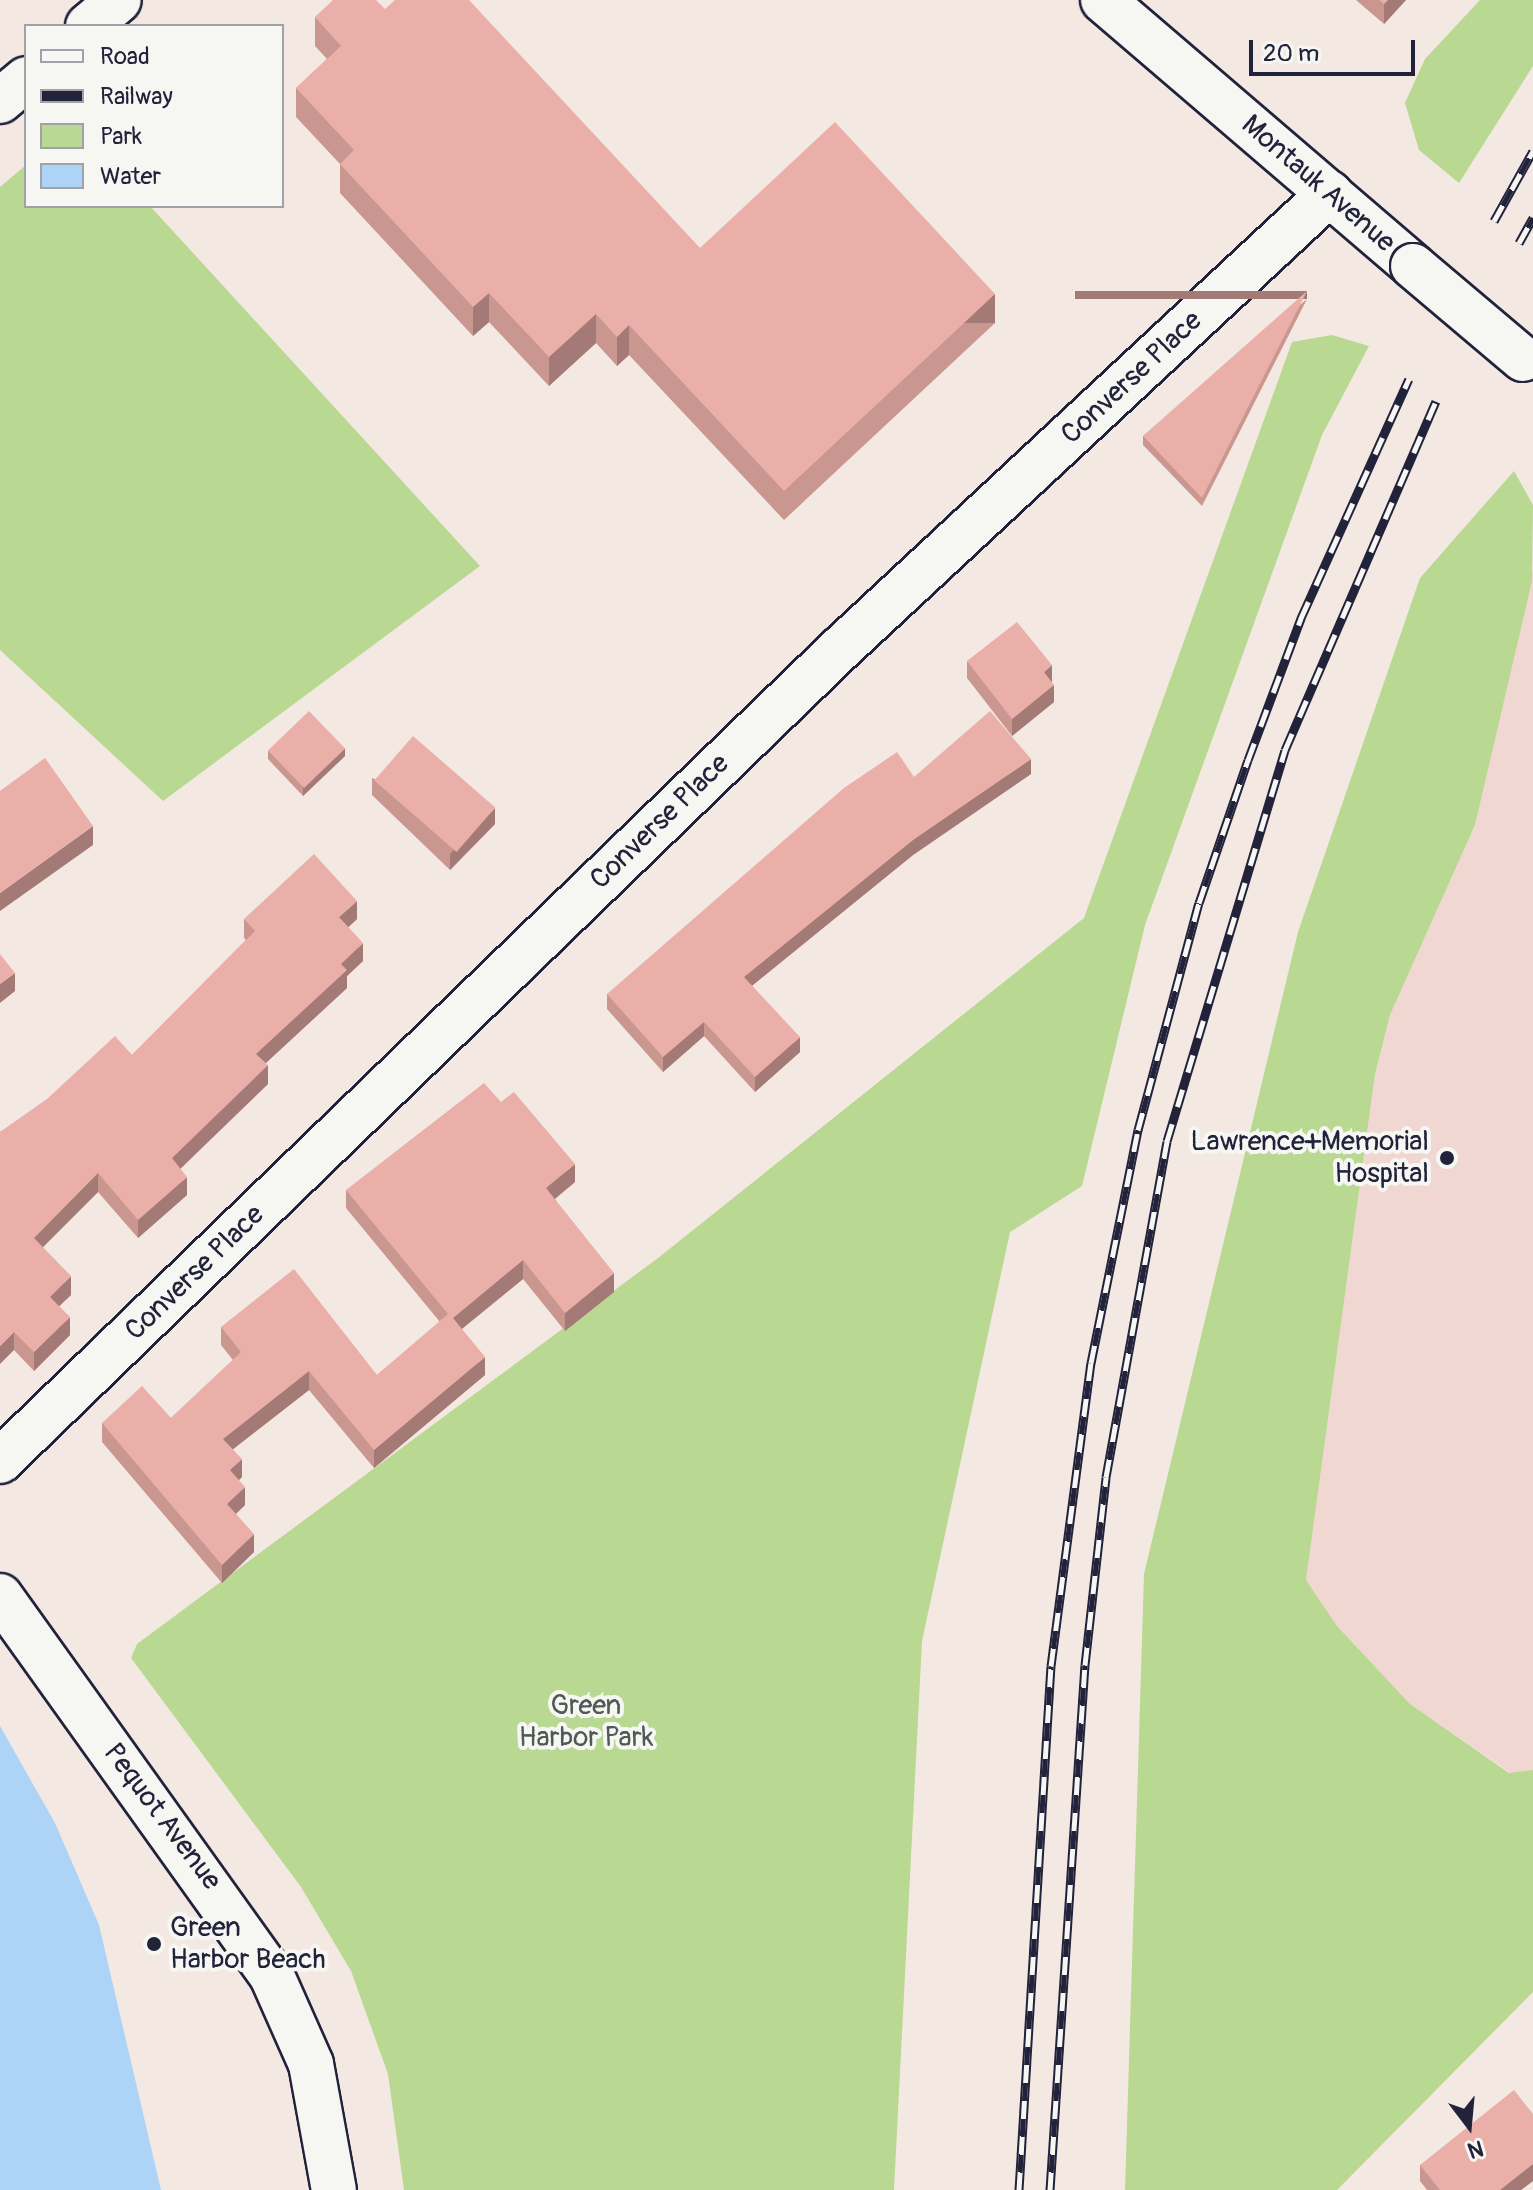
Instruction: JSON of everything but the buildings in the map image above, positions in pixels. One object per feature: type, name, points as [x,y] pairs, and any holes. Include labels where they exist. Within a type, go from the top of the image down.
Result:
[{"type":"street","points":[[90,24],[119,0]]},
{"type":"street","name":"Montauk Avenue","points":[[1103,0],[1528,363]]},
{"type":"street","points":[[0,101],[24,81]]},
{"type":"street","name":"Converse Place","points":[[0,1461],[840,649],[1330,193]]},
{"type":"street","name":"Pequot Avenue","points":[[0,1596],[272,1976],[311,2064],[334,2190]]},
{"type":"shaded area","name":"Lawrence+Memorial Hospital","points":[[1533,569],[1533,1770],[1515,1776],[1410,1704],[1337,1626],[1306,1580],[1375,1074],[1390,1015],[1475,825]]},
{"type":"green space","points":[[1480,0],[1533,0],[1533,66],[1459,183],[1419,150],[1405,103],[1425,59]]},
{"type":"green space","points":[[24,167],[24,208],[152,208],[480,566],[163,801],[0,650],[0,187]]},
{"type":"green space","name":"Green Harbor Park","points":[[1332,335],[1369,346],[1322,435],[1145,925],[1082,1186],[1010,1232],[922,1641],[894,2190],[404,2190],[388,2074],[351,1971],[301,1887],[131,1658],[137,1644],[658,1258],[1084,918],[1292,342]]},
{"type":"green space","points":[[1514,471],[1533,505],[1532,581],[1475,825],[1390,1015],[1375,1074],[1306,1580],[1337,1626],[1410,1704],[1509,1773],[1533,1770],[1533,1992],[1337,2190],[1125,2190],[1144,1574],[1298,932],[1420,578]]},
{"type":"water","points":[[0,1726],[55,1823],[99,1925],[161,2190],[0,2190]]},
{"type":"railway","points":[[1494,221],[1533,151]]},
{"type":"railway","points":[[1519,243],[1533,218]]},
{"type":"railway","points":[[1019,2190],[1051,1666],[1091,1363],[1138,1130],[1199,903],[1248,760],[1301,618],[1409,379]]},
{"type":"railway","points":[[1050,2190],[1085,1665],[1106,1477],[1167,1141],[1285,750],[1436,401]]},
{"type":"place","name":"Lawrence+Memorial Hospital","points":[[1447,1158]]},
{"type":"place","name":"Green Harbor Beach","points":[[154,1944]]}]
